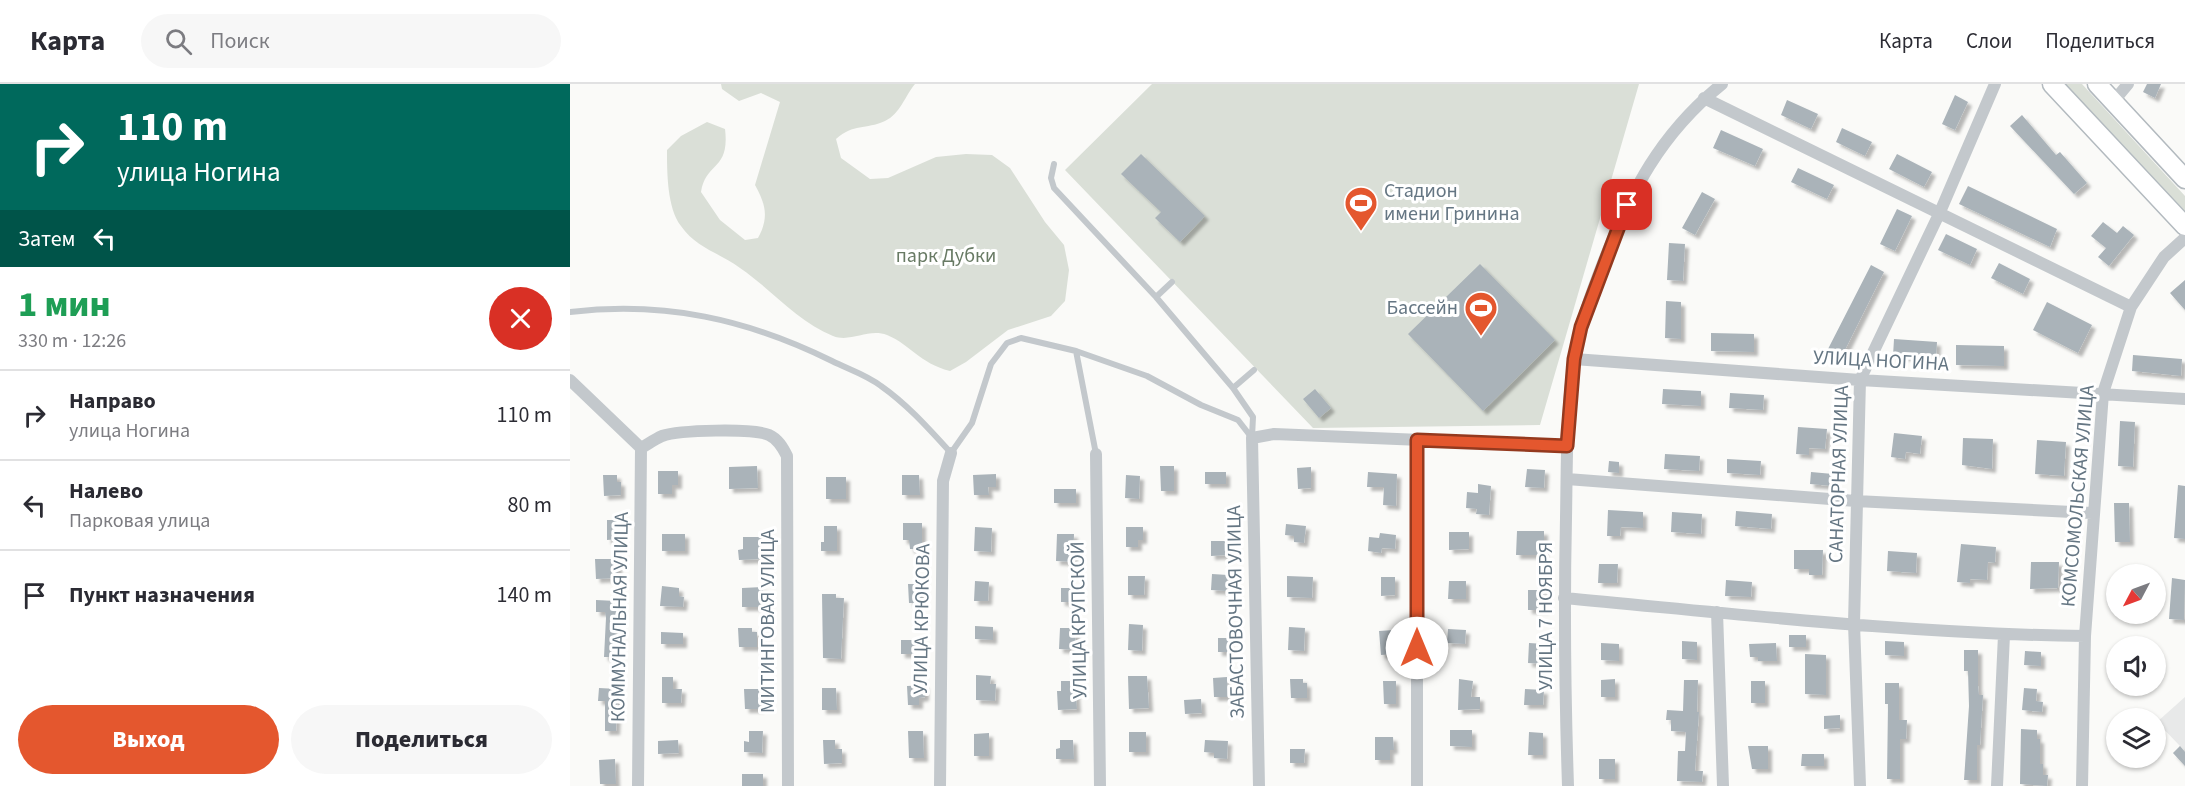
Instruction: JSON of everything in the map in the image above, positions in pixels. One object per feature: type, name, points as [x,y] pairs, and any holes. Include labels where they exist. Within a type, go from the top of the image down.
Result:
[{"type":"main road","points":[[2052,84],[2185,225]]},
{"type":"main road","points":[[2097,84],[2185,179]]},
{"type":"street","name":"УЛИЦА 7 НОЯБРЯ","points":[[1568,786],[1564,598],[1567,446],[1574,359],[1594,286],[1627,205],[1645,170],[1666,139],[1704,98],[1722,84]]},
{"type":"street","name":"САНАТОРНАЯ УЛИЦА","points":[[1860,786],[1854,624],[1860,380],[1940,212],[1995,84]]},
{"type":"street","points":[[2114,102],[2128,84]]},
{"type":"street","points":[[1704,98],[2132,307]]},
{"type":"street","name":"КОМСОМОЛЬСКАЯ УЛИЦА","points":[[2082,786],[2085,636],[2092,513],[2103,393],[2132,307],[2164,257],[2185,238]]},
{"type":"street","name":"УЛИЦА НОГИНА","points":[[1574,359],[1860,380],[2185,399]]},
{"type":"street","points":[[570,380],[641,448]]},
{"type":"street","name":"МИТИНГОВАЯ УЛИЦА","points":[[641,448],[661,436],[685,432],[755,432],[770,435],[780,443],[787,456],[788,786]]},
{"type":"street","points":[[1252,438],[1274,434],[1567,446]]},
{"type":"street","name":"ЗАБАСТОВОЧНАЯ УЛИЦА","points":[[1252,438],[1259,786]]},
{"type":"street","points":[[1417,440],[1417,786]]},
{"type":"street","name":"КОММУНАЛЬНАЯ УЛИЦА","points":[[638,786],[641,448]]},
{"type":"street","name":"УЛИЦА КРЮКОВА","points":[[940,786],[943,481],[951,453]]},
{"type":"street","name":"УЛИЦА КРУПСКОЙ","points":[[1096,454],[1100,786]]},
{"type":"street","points":[[1567,479],[1856,501],[2092,513]]},
{"type":"street","points":[[1564,598],[2004,635],[2085,636]]},
{"type":"street","points":[[1717,612],[1723,786]]},
{"type":"street","points":[[1997,786],[2004,635]]},
{"type":"lane","points":[[1054,164],[1051,178],[1054,188],[1156,297],[1233,388],[1253,417],[1252,438]]},
{"type":"lane","points":[[1156,297],[1172,282]]},
{"type":"lane","points":[[570,312],[598,309],[676,310],[710,316],[786,338],[879,384],[907,406],[951,453],[972,423],[991,364],[1007,343],[1021,338],[1076,351],[1147,376],[1201,405],[1226,413],[1238,420],[1252,438]]},
{"type":"lane","points":[[1076,351],[1096,454]]},
{"type":"lane","points":[[1233,388],[1254,369]]},
{"type":"shaded area","points":[[2185,697],[2185,766],[2173,753],[2180,746],[2166,731],[2166,714]]},
{"type":"green space","name":"парк Дубки","points":[[721,84],[915,84],[890,118],[878,124],[848,131],[836,139],[841,158],[870,179],[888,178],[936,157],[966,154],[992,155],[1010,168],[1045,222],[1064,245],[1069,270],[1065,301],[1051,316],[1008,330],[966,362],[950,371],[923,359],[887,335],[873,333],[840,338],[820,330],[796,314],[740,268],[694,240],[676,218],[670,200],[667,150],[681,136],[707,122],[725,129],[726,142],[721,159],[708,175],[701,192],[720,220],[745,240],[758,238],[764,224],[765,212],[762,199],[755,185],[780,102],[761,93],[739,101],[722,89]]},
{"type":"green space","name":"Стадион имени Гринина","points":[[1152,84],[1639,84],[1540,425],[1313,428],[1065,170]]},
{"type":"green space","points":[[2063,84],[2082,84],[2185,196],[2185,215]]},
{"type":"building","points":[[2147,84],[2161,84],[2155,98],[2143,92]]},
{"type":"building","points":[[1955,95],[1968,102],[1955,130],[1942,124]]},
{"type":"building","points":[[1787,100],[1818,114],[1811,129],[1781,115]]},
{"type":"building","points":[[2022,115],[2056,155],[2060,152],[2087,183],[2074,194],[2010,126]]},
{"type":"building","points":[[1842,128],[1872,142],[1865,156],[1836,142]]},
{"type":"building","points":[[1721,130],[1763,149],[1755,166],[1713,148]]},
{"type":"building","points":[[1141,154],[1205,216],[1180,242],[1155,218],[1161,212],[1121,174]]},
{"type":"building","points":[[1897,154],[1932,172],[1924,187],[1889,169]]},
{"type":"building","points":[[1798,168],[1834,185],[1827,199],[1791,182]]},
{"type":"building","points":[[1968,186],[2057,229],[2050,247],[1959,204]]},
{"type":"building","points":[[1702,192],[1715,199],[1695,235],[1682,228]]},
{"type":"building","points":[[1897,209],[1912,216],[1895,251],[1880,244]]},
{"type":"building","points":[[2103,222],[2117,233],[2123,226],[2134,235],[2109,266],[2098,257],[2106,248],[2091,236]]},
{"type":"building","points":[[1946,234],[1977,249],[1970,265],[1938,250]]},
{"type":"building","points":[[1669,243],[1685,244],[1683,281],[1667,280]]},
{"type":"building","points":[[1999,263],[2030,279],[2023,294],[1991,278]]},
{"type":"building","name":"Бассейн","points":[[1480,264],[1555,340],[1483,411],[1408,334]]},
{"type":"building","points":[[1871,265],[1884,272],[1842,356],[1828,349]]},
{"type":"building","points":[[2185,280],[2185,310],[2170,293]]},
{"type":"building","points":[[1666,301],[1681,302],[1681,339],[1665,338]]},
{"type":"building","points":[[2047,302],[2092,325],[2078,353],[2033,330]]},
{"type":"building","points":[[1711,333],[1754,334],[1754,352],[1711,351]]},
{"type":"building","points":[[1894,339],[1937,342],[1936,359],[1893,356]]},
{"type":"building","points":[[1956,345],[2004,346],[2004,366],[1956,365]]},
{"type":"building","points":[[2133,355],[2182,359],[2181,376],[2132,371]]},
{"type":"building","points":[[1315,389],[1331,408],[1319,418],[1303,399]]},
{"type":"building","points":[[1663,389],[1701,391],[1701,406],[1662,404]]},
{"type":"building","points":[[1730,393],[1764,395],[1763,410],[1729,408]]},
{"type":"building","points":[[2120,421],[2135,422],[2133,467],[2118,466]]},
{"type":"building","points":[[1798,427],[1827,429],[1825,449],[1809,448],[1809,455],[1796,454]]},
{"type":"building","points":[[1894,433],[1922,436],[1920,454],[1906,452],[1905,459],[1891,457]]},
{"type":"building","points":[[1963,438],[1993,439],[1992,469],[1962,465]]},
{"type":"building","points":[[2037,440],[2066,442],[2064,476],[2035,474]]},
{"type":"building","points":[[1665,454],[1700,456],[1699,471],[1664,469]]},
{"type":"building","points":[[1727,459],[1761,461],[1760,475],[1727,473]]},
{"type":"building","points":[[1609,461],[1619,462],[1619,473],[1608,472]]},
{"type":"building","points":[[757,466],[758,488],[729,489],[729,467]]},
{"type":"building","points":[[1160,466],[1174,466],[1174,491],[1161,491]]},
{"type":"building","points":[[1311,467],[1311,488],[1298,489],[1297,468]]},
{"type":"building","points":[[1527,469],[1545,470],[1544,488],[1525,487]]},
{"type":"building","points":[[658,471],[678,471],[678,485],[672,485],[672,494],[658,494]]},
{"type":"building","points":[[1205,472],[1226,472],[1226,484],[1205,484]]},
{"type":"building","points":[[1368,472],[1397,474],[1396,506],[1383,505],[1384,487],[1367,487]]},
{"type":"building","points":[[1811,472],[1833,474],[1832,486],[1810,484]]},
{"type":"building","points":[[996,474],[996,487],[988,487],[989,495],[974,495],[973,475]]},
{"type":"building","points":[[603,475],[617,475],[617,482],[621,482],[621,495],[604,496]]},
{"type":"building","points":[[902,475],[919,475],[920,495],[902,495]]},
{"type":"building","points":[[1126,475],[1140,476],[1139,499],[1125,498]]},
{"type":"building","points":[[826,477],[846,477],[846,499],[826,499]]},
{"type":"building","points":[[1478,484],[1491,486],[1489,515],[1476,514],[1477,509],[1466,508],[1467,492],[1478,493]]},
{"type":"building","points":[[2178,485],[2185,486],[2185,539],[2174,538]]},
{"type":"building","points":[[1054,489],[1076,489],[1076,503],[1054,503]]},
{"type":"building","points":[[2114,503],[2129,503],[2130,542],[2115,542]]},
{"type":"building","points":[[1608,510],[1643,512],[1643,528],[1621,527],[1620,536],[1607,536]]},
{"type":"building","points":[[1736,511],[1772,514],[1771,529],[1735,526]]},
{"type":"building","points":[[1672,512],[1702,514],[1701,534],[1671,532]]},
{"type":"building","points":[[607,520],[619,520],[619,539],[607,540]]},
{"type":"building","points":[[903,523],[922,523],[922,549],[910,549],[909,540],[903,540]]},
{"type":"building","points":[[1286,524],[1306,526],[1304,543],[1294,542],[1294,536],[1285,535]]},
{"type":"building","points":[[824,526],[837,526],[837,551],[821,551],[821,542],[824,542]]},
{"type":"building","points":[[975,527],[992,528],[991,552],[974,551]]},
{"type":"building","points":[[1126,527],[1143,527],[1143,540],[1138,540],[1138,547],[1126,547]]},
{"type":"building","points":[[1517,531],[1544,531],[1544,555],[1516,555]]},
{"type":"building","points":[[1449,532],[1469,532],[1469,549],[1449,550]]},
{"type":"building","points":[[1380,533],[1396,535],[1395,549],[1382,548],[1381,553],[1368,551],[1369,537],[1379,538]]},
{"type":"building","points":[[662,534],[685,534],[685,551],[662,551]]},
{"type":"building","points":[[1057,534],[1074,534],[1073,562],[1056,561]]},
{"type":"building","points":[[743,537],[762,537],[762,559],[739,560],[738,550],[743,549]]},
{"type":"building","points":[[1211,541],[1228,541],[1228,555],[1211,556]]},
{"type":"building","points":[[1961,544],[1996,547],[1995,563],[1988,562],[1987,580],[1970,579],[1970,583],[1957,582]]},
{"type":"building","points":[[1794,550],[1823,550],[1822,575],[1809,575],[1809,569],[1794,569]]},
{"type":"building","points":[[1888,551],[1917,553],[1916,573],[1887,571]]},
{"type":"building","points":[[595,559],[618,559],[618,578],[596,579]]},
{"type":"building","points":[[2031,562],[2059,562],[2058,588],[2030,589]]},
{"type":"building","points":[[1599,564],[1618,564],[1617,583],[1598,583]]},
{"type":"building","points":[[1212,574],[1228,575],[1227,591],[1211,590]]},
{"type":"building","points":[[1128,576],[1145,576],[1144,595],[1128,595]]},
{"type":"building","points":[[1287,576],[1313,577],[1312,598],[1287,597]]},
{"type":"building","points":[[1381,577],[1395,577],[1395,595],[1381,596]]},
{"type":"building","points":[[2172,578],[2185,580],[2184,620],[2169,619]]},
{"type":"building","points":[[1726,580],[1752,582],[1751,597],[1725,596]]},
{"type":"building","points":[[975,581],[989,582],[988,601],[974,601]]},
{"type":"building","points":[[1449,581],[1466,581],[1466,599],[1448,599]]},
{"type":"building","points":[[908,584],[922,584],[922,603],[909,603]]},
{"type":"building","points":[[662,586],[679,588],[679,596],[684,597],[683,607],[660,606]]},
{"type":"building","points":[[763,587],[764,607],[742,607],[742,588]]},
{"type":"building","points":[[1061,588],[1076,588],[1076,602],[1061,602]]},
{"type":"building","points":[[1528,590],[1544,590],[1545,610],[1528,610]]},
{"type":"building","points":[[822,594],[836,594],[836,598],[844,598],[841,659],[823,658]]},
{"type":"building","points":[[596,600],[616,601],[616,657],[604,657],[606,618],[605,612],[596,612]]},
{"type":"building","points":[[1129,624],[1143,625],[1142,651],[1128,650]]},
{"type":"building","points":[[975,626],[993,627],[993,640],[975,639]]},
{"type":"building","points":[[1289,627],[1305,628],[1304,651],[1288,650]]},
{"type":"building","points":[[738,628],[752,628],[752,632],[757,632],[757,647],[739,647]]},
{"type":"building","points":[[1060,628],[1076,628],[1075,650],[1059,649]]},
{"type":"building","points":[[1448,629],[1466,630],[1465,644],[1447,643]]},
{"type":"building","points":[[1394,630],[1396,654],[1381,655],[1379,631]]},
{"type":"building","points":[[661,632],[683,633],[683,644],[661,644]]},
{"type":"building","points":[[1789,635],[1806,635],[1806,647],[1789,647]]},
{"type":"building","points":[[1218,638],[1229,638],[1229,652],[1218,652]]},
{"type":"building","points":[[901,640],[922,640],[922,654],[901,654]]},
{"type":"building","points":[[1682,641],[1697,642],[1697,660],[1682,659]]},
{"type":"building","points":[[1885,641],[1904,642],[1904,656],[1885,655]]},
{"type":"building","points":[[1529,643],[1545,644],[1544,664],[1528,663]]},
{"type":"building","points":[[1601,643],[1619,644],[1619,661],[1601,660]]},
{"type":"building","points":[[1776,643],[1777,661],[1758,661],[1758,657],[1750,657],[1749,644]]},
{"type":"building","points":[[1964,650],[1978,650],[1979,695],[1983,695],[1980,745],[1977,745],[1977,780],[1964,780],[1969,706],[1968,671],[1964,671]]},
{"type":"building","points":[[2025,651],[2041,652],[2041,666],[2024,665]]},
{"type":"building","points":[[1805,654],[1826,655],[1826,695],[1805,694]]},
{"type":"building","points":[[976,675],[991,676],[990,684],[996,684],[995,701],[976,700]]},
{"type":"building","points":[[1128,676],[1147,676],[1149,708],[1129,709]]},
{"type":"building","points":[[662,677],[673,677],[673,689],[682,689],[681,703],[662,703]]},
{"type":"building","points":[[1227,677],[1228,697],[1214,697],[1213,678]]},
{"type":"building","points":[[1290,679],[1303,679],[1303,683],[1307,683],[1307,698],[1291,698]]},
{"type":"building","points":[[1459,679],[1473,681],[1471,697],[1480,697],[1480,709],[1458,710]]},
{"type":"building","points":[[1615,679],[1615,697],[1601,697],[1601,680]]},
{"type":"building","points":[[1684,680],[1698,680],[1697,712],[1699,712],[1695,771],[1703,771],[1702,782],[1677,781],[1678,751],[1685,751],[1686,732],[1671,731],[1671,720],[1666,720],[1667,710],[1683,711]]},
{"type":"building","points":[[1061,681],[1075,681],[1077,709],[1058,710],[1057,691],[1061,691]]},
{"type":"building","points":[[1383,681],[1396,681],[1396,704],[1384,704]]},
{"type":"building","points":[[1751,681],[1765,681],[1765,703],[1751,703]]},
{"type":"building","points":[[1885,683],[1899,683],[1899,720],[1907,720],[1906,739],[1900,739],[1900,779],[1887,779],[1888,704],[1885,704]]},
{"type":"building","points":[[925,685],[925,697],[919,698],[919,705],[908,705],[907,686]]},
{"type":"building","points":[[599,688],[618,689],[616,731],[605,731],[605,701],[598,701]]},
{"type":"building","points":[[822,688],[836,688],[837,710],[822,710]]},
{"type":"building","points":[[2024,688],[2037,689],[2036,701],[2043,702],[2042,712],[2022,710]]},
{"type":"building","points":[[744,689],[759,689],[760,709],[745,709]]},
{"type":"building","points":[[1525,689],[1544,690],[1543,705],[1524,705]]},
{"type":"building","points":[[1201,699],[1202,713],[1185,714],[1184,700]]},
{"type":"building","points":[[1840,715],[1840,728],[1824,729],[1824,716]]},
{"type":"building","points":[[2021,729],[2037,730],[2037,739],[2040,739],[2040,764],[2043,764],[2043,775],[2048,775],[2047,786],[2020,784]]},
{"type":"building","points":[[1450,730],[1472,730],[1472,747],[1450,746]]},
{"type":"building","points":[[749,731],[763,731],[762,753],[744,752],[744,741],[749,742]]},
{"type":"building","points":[[908,731],[923,731],[924,758],[909,758]]},
{"type":"building","points":[[1129,732],[1146,732],[1146,752],[1129,752]]},
{"type":"building","points":[[1529,732],[1543,733],[1543,755],[1528,755]]},
{"type":"building","points":[[989,733],[989,756],[974,756],[974,734]]},
{"type":"building","points":[[1375,737],[1393,737],[1394,750],[1390,750],[1390,760],[1375,760]]},
{"type":"building","points":[[678,740],[679,753],[658,754],[658,741]]},
{"type":"building","points":[[823,740],[835,740],[835,749],[842,749],[842,763],[824,764]]},
{"type":"building","points":[[1060,740],[1073,740],[1074,759],[1056,759],[1056,749],[1060,748]]},
{"type":"building","points":[[1205,740],[1228,741],[1227,759],[1214,758],[1214,753],[1204,752]]},
{"type":"building","points":[[1748,746],[1768,746],[1768,769],[1752,769]]},
{"type":"building","points":[[2180,746],[2185,752],[2185,766],[2173,753]]},
{"type":"building","points":[[1290,749],[1305,749],[1304,763],[1290,763]]},
{"type":"building","points":[[1802,754],[1824,754],[1824,766],[1801,766]]},
{"type":"building","points":[[615,759],[616,784],[600,784],[599,760]]},
{"type":"building","points":[[1599,759],[1615,759],[1615,779],[1599,779]]},
{"type":"building","points":[[742,774],[763,774],[763,786],[742,786]]},
{"type":"place","name":"Стадион имени Гринина","points":[[1361,232]]},
{"type":"place","name":"Бассейн","points":[[1481,337]]},
{"type":"route","points":[[1417,648],[1417,440],[1567,446],[1574,359],[1581,327],[1594,286],[1627,205]]}]
